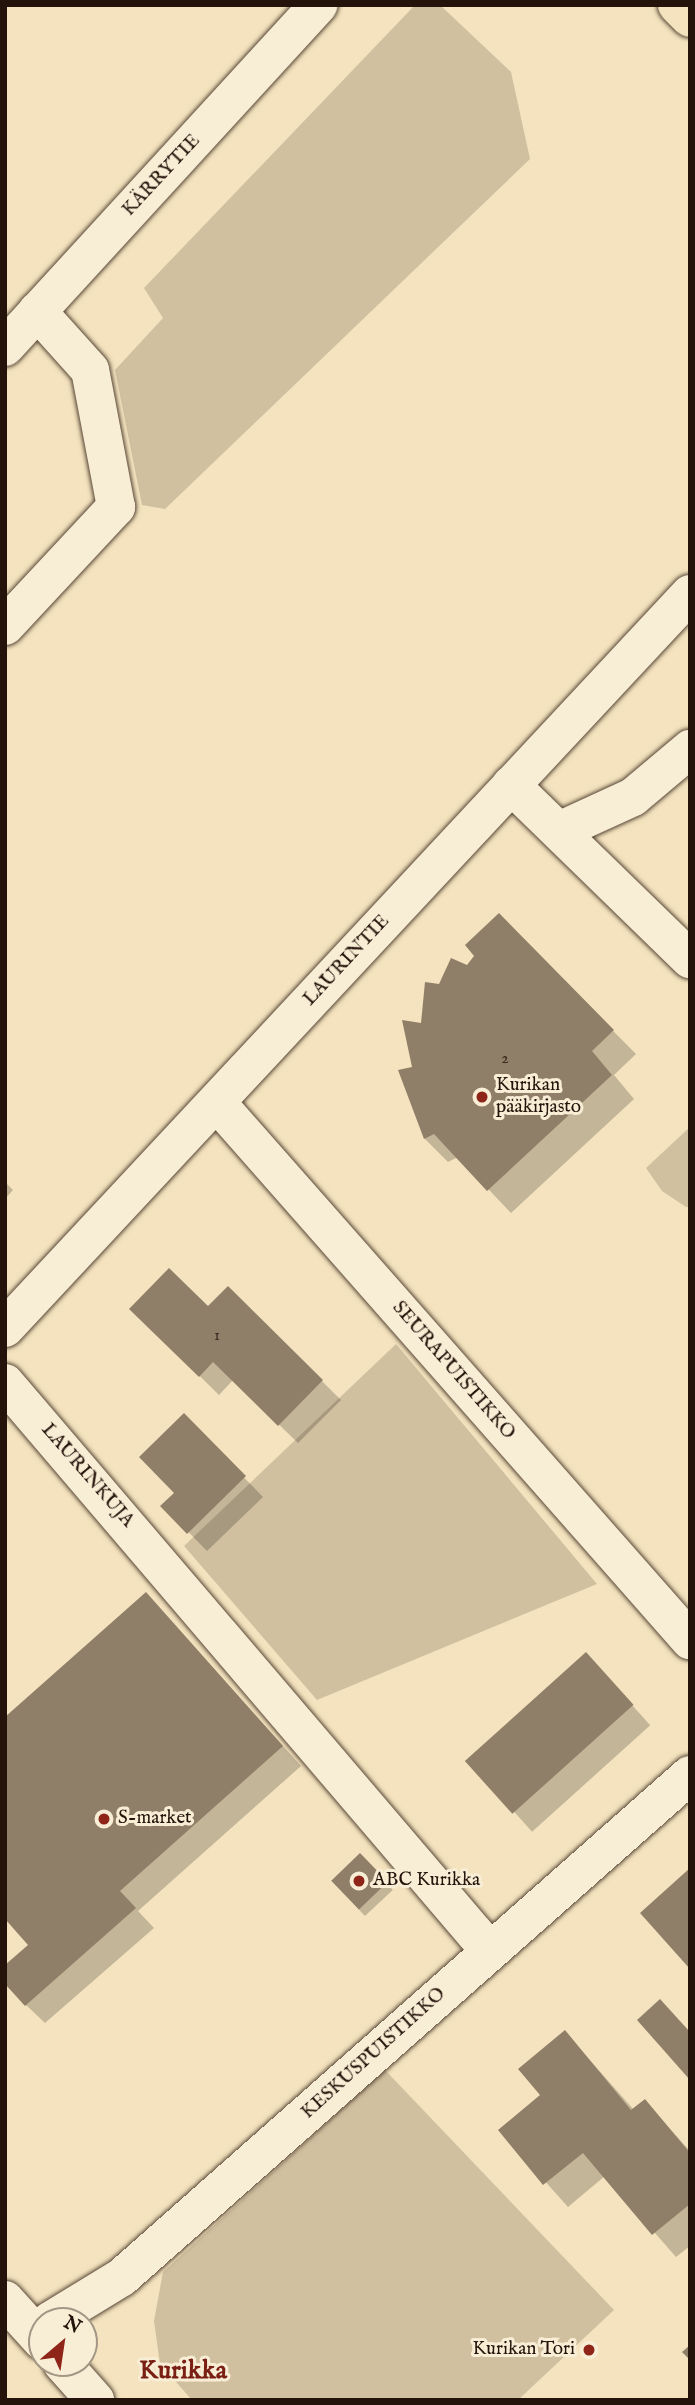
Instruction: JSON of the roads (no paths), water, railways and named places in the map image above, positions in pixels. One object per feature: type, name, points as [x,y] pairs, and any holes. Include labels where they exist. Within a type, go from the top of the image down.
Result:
[{"type":"main road","points":[[677,5],[690,18]]},
{"type":"street","name":"KÄRRYTIE","points":[[5,347],[318,5]]},
{"type":"street","points":[[5,626],[116,507],[90,370],[37,311]]},
{"type":"street","name":"LAURINTIE","points":[[5,1328],[690,594]]},
{"type":"street","points":[[561,830],[633,797],[690,749]]},
{"type":"street","points":[[511,785],[561,830],[690,959]]},
{"type":"street","name":"SEURAPUISTIKKO","points":[[217,1102],[690,1640]]},
{"type":"street","name":"LAURINKUJA","points":[[5,1382],[490,1951]]},
{"type":"street","name":"KESKUSPUISTIKKO","points":[[75,2307],[122,2277],[690,1775]]},
{"type":"street","points":[[5,2300],[28,2326]]},
{"type":"street","points":[[74,2377],[95,2400]]},
{"type":"place","name":"Kurikan pääkirjasto","points":[[482,1097]]},
{"type":"place","name":"S-market","points":[[104,1819]]},
{"type":"place","name":"ABC Kurikka","points":[[359,1881]]},
{"type":"place","name":"Kurikan Tori","points":[[589,2350]]},
{"type":"district","name":"Kurikka","points":[[183,2371]]}]
